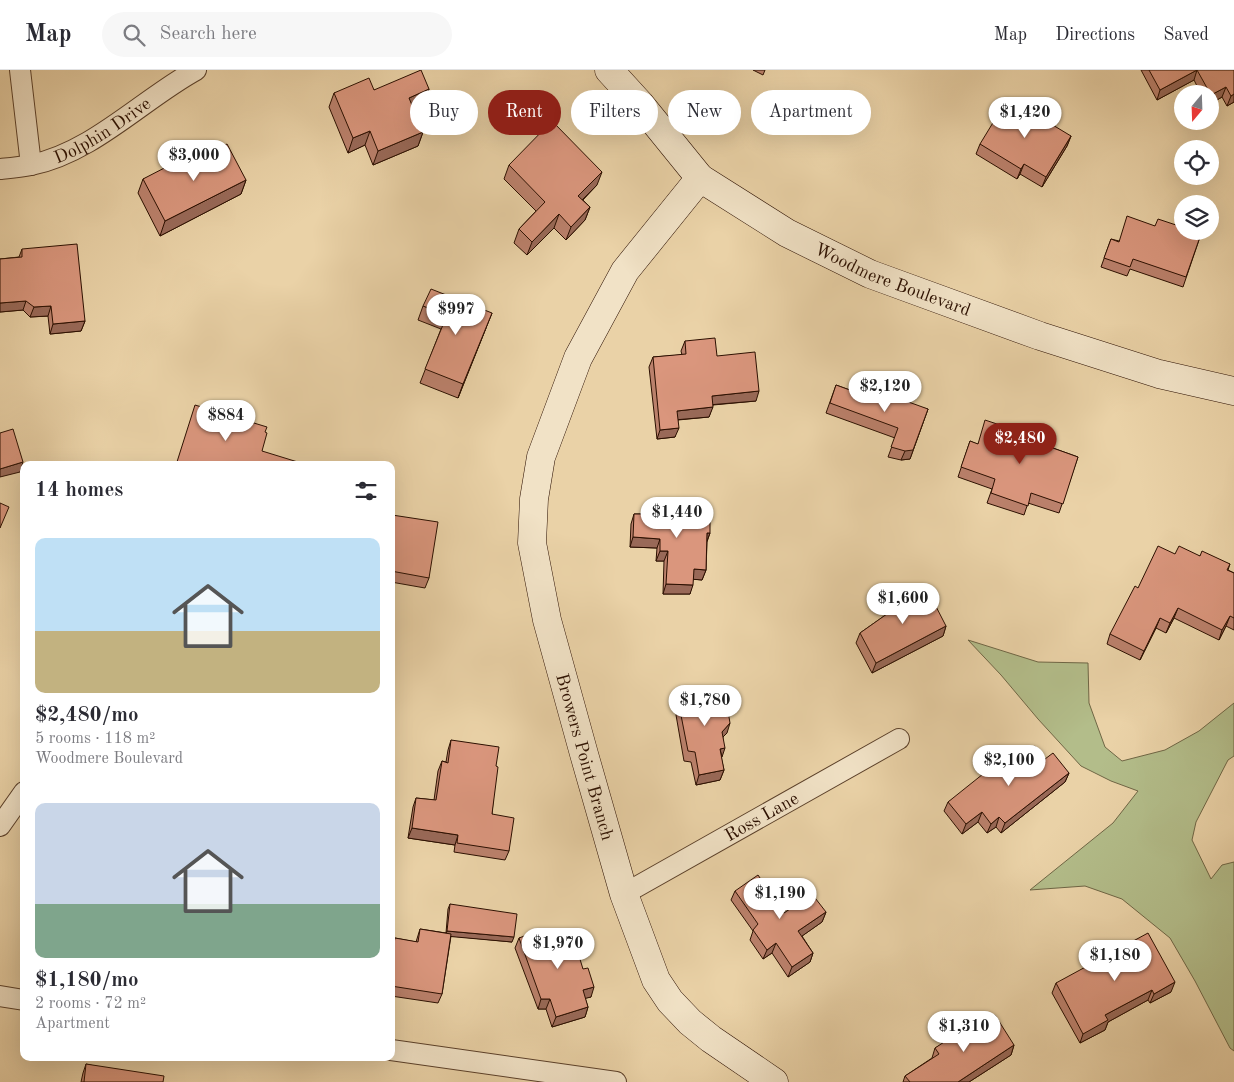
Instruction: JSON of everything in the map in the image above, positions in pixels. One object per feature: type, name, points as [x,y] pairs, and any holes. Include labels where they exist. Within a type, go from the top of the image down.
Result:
[{"type":"street","points":[[20,70],[31,165]]},
{"type":"street","name":"Dolphin Drive","points":[[0,169],[31,165],[79,147],[136,111],[174,82],[196,70]]},
{"type":"street","name":"Woodmere Boulevard","points":[[609,70],[640,104],[700,178],[787,233],[870,274],[1040,336],[1159,374],[1234,391]]},
{"type":"street","name":"Browers Point Branch","points":[[700,178],[625,271],[578,358],[541,457],[534,499],[532,543],[547,620],[624,894],[656,980],[670,1000],[690,1022],[711,1039],[774,1082]]},
{"type":"street","name":"Ross Lane","points":[[624,894],[899,739]]},
{"type":"street","points":[[0,826],[20,798]]},
{"type":"street","points":[[0,996],[20,999]]},
{"type":"street","points":[[395,1051],[616,1082]]},
{"type":"green space","points":[[968,640],[1038,662],[1088,663],[1089,703],[1105,747],[1122,761],[1165,750],[1199,731],[1234,703],[1234,756],[1228,760],[1196,822],[1192,840],[1211,879],[1222,865],[1234,862],[1234,1051],[1230,1048],[1170,938],[1122,899],[1085,886],[1030,890],[1113,823],[1138,791],[1111,781],[1081,766]]},
{"type":"building","points":[[421,70],[429,89],[410,90],[409,98],[410,135],[416,135],[378,151],[370,131],[353,138],[334,93],[369,78],[374,90]]},
{"type":"building","points":[[1149,70],[1197,70],[1160,90]]},
{"type":"building","points":[[1197,70],[1234,70],[1234,94],[1231,96],[1226,87],[1219,91],[1219,85],[1205,85]]},
{"type":"building","points":[[1008,98],[1071,136],[1046,177],[1024,164],[1021,169],[980,144]]},
{"type":"building","points":[[561,130],[602,172],[578,196],[590,207],[571,227],[559,214],[532,242],[519,229],[545,202],[509,165],[538,135],[561,135]]},
{"type":"building","points":[[227,144],[246,180],[165,221],[143,179],[174,163],[177,170]]},
{"type":"building","points":[[1127,216],[1155,226],[1158,219],[1174,224],[1174,240],[1199,240],[1186,277],[1133,259],[1130,267],[1104,258],[1111,239],[1119,242]]},
{"type":"building","points":[[77,244],[85,321],[53,324],[51,306],[34,307],[26,301],[0,303],[0,259],[22,257],[22,249]]},
{"type":"building","points":[[431,289],[492,313],[463,384],[425,369],[447,315],[423,306]]},
{"type":"building","points":[[715,338],[717,356],[755,352],[759,391],[712,396],[713,407],[677,411],[679,428],[660,430],[653,357],[686,354],[685,341]]},
{"type":"building","points":[[836,385],[861,394],[864,386],[928,409],[913,450],[905,451],[891,447],[898,428],[830,403]]},
{"type":"building","points":[[195,405],[267,427],[262,451],[294,461],[177,461]]},
{"type":"building","points":[[985,420],[1051,442],[1050,447],[1078,457],[1063,504],[1031,493],[1028,506],[991,493],[995,479],[961,467],[970,441],[978,444]]},
{"type":"building","points":[[13,429],[23,461],[0,469],[0,433]]},
{"type":"building","points":[[0,503],[9,507],[0,528]]},
{"type":"building","points":[[645,507],[710,510],[710,533],[707,533],[706,570],[694,569],[693,585],[666,584],[668,551],[660,551],[660,539],[633,537],[634,514],[645,514]]},
{"type":"building","points":[[395,515],[438,522],[429,578],[395,572]]},
{"type":"building","points":[[1158,546],[1175,554],[1179,546],[1200,556],[1202,551],[1230,564],[1227,570],[1234,573],[1234,618],[1230,616],[1222,630],[1178,608],[1170,623],[1160,618],[1144,651],[1110,634],[1135,586],[1138,588]]},
{"type":"building","points":[[917,588],[928,591],[946,626],[876,663],[860,633],[894,609],[898,600]]},
{"type":"building","points":[[724,688],[730,723],[722,732],[725,748],[720,749],[724,770],[699,775],[695,752],[688,751],[679,705],[683,703],[682,692]]},
{"type":"building","points":[[451,740],[499,747],[492,814],[514,818],[509,851],[457,843],[458,835],[412,828],[416,798],[436,800],[442,761],[448,763]]},
{"type":"building","points":[[1035,746],[1045,759],[1053,753],[1069,773],[1005,823],[999,817],[991,824],[982,812],[966,824],[948,802],[1003,758],[1012,763]]},
{"type":"building","points":[[758,875],[784,913],[812,894],[826,912],[798,931],[813,953],[792,967],[776,943],[767,950],[753,930],[758,924],[735,891]]},
{"type":"building","points":[[450,904],[517,914],[514,937],[447,931]]},
{"type":"building","points":[[420,929],[451,934],[442,994],[395,987],[395,938],[418,942]]},
{"type":"building","points":[[543,929],[549,937],[571,930],[583,969],[588,968],[594,987],[583,990],[588,1007],[556,1017],[550,999],[541,999],[519,938]]},
{"type":"building","points":[[1148,933],[1175,982],[1154,994],[1152,990],[1105,1015],[1108,1020],[1083,1034],[1056,983]]},
{"type":"building","points":[[995,1015],[1014,1045],[958,1082],[910,1082],[905,1076],[939,1054],[935,1048],[979,1019],[981,1023]]},
{"type":"building","points":[[86,1064],[164,1076],[163,1082],[84,1082]]}]
